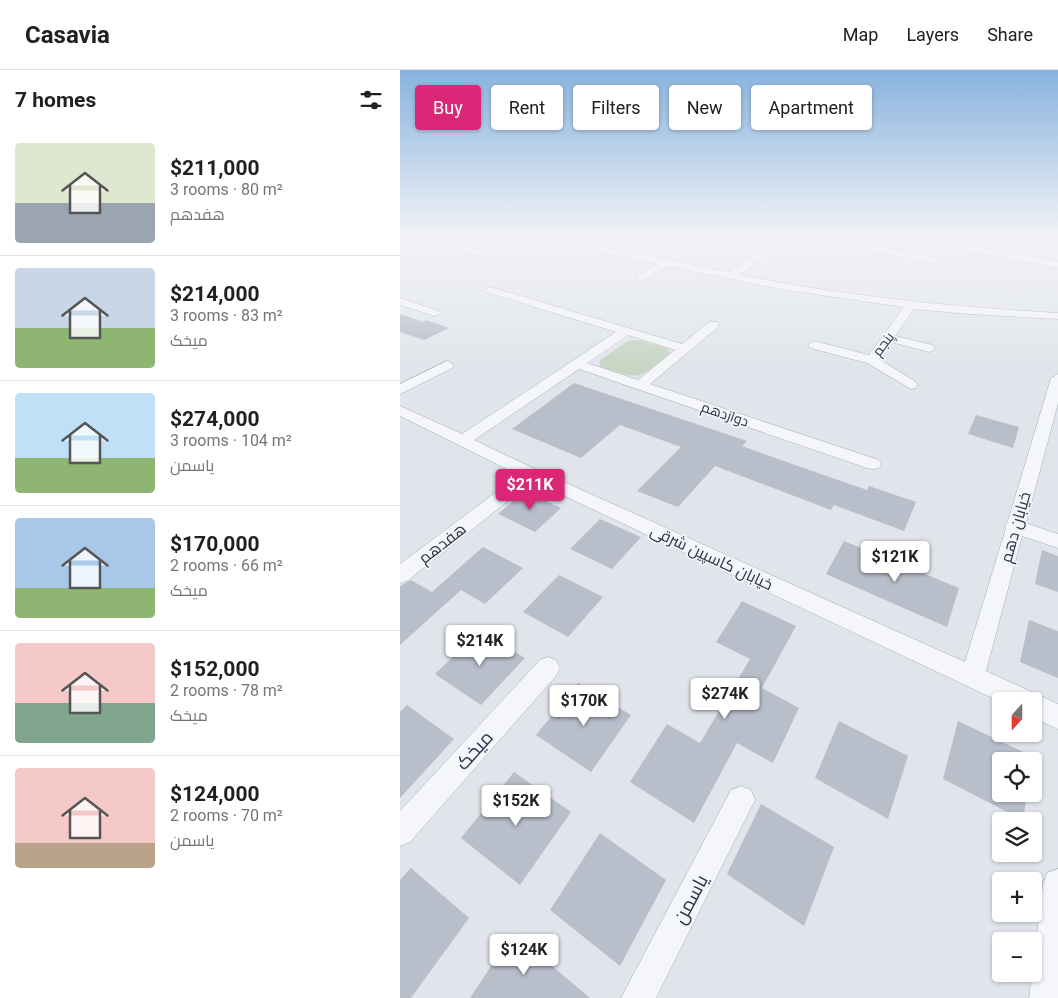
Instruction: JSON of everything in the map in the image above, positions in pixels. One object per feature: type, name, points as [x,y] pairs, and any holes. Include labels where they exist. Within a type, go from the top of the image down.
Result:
[{"type":"street","points":[[762,281],[780,286],[911,305],[969,311],[1058,316]]},
{"type":"street","points":[[780,281],[917,300],[1058,310]]},
{"type":"street","points":[[490,290],[684,349]]},
{"type":"street","points":[[400,301],[435,313]]},
{"type":"street","name":"پنجم","points":[[814,345],[872,360],[911,305]]},
{"type":"street","points":[[640,385],[713,325]]},
{"type":"street","points":[[462,440],[626,331]]},
{"type":"street","points":[[888,338],[929,348]]},
{"type":"street","points":[[872,360],[912,386]]},
{"type":"street","name":"دوازدهم","points":[[578,364],[873,464]]},
{"type":"street","points":[[400,390],[447,365]]},
{"type":"street","name":"خیابان دهم","points":[[972,676],[1057,383]]},
{"type":"street","name":"خیابان کاسپین شرقی","points":[[400,410],[531,474],[1006,692]]},
{"type":"street","name":"هفدهم","points":[[400,575],[531,474]]},
{"type":"street","points":[[1014,526],[1058,541]]},
{"type":"street","name":"میخک","points":[[400,832],[548,668]]},
{"type":"street","points":[[1042,710],[1058,717]]},
{"type":"street","name":"یاسمن","points":[[638,998],[741,800]]},
{"type":"street","points":[[1046,998],[1058,884]]},
{"type":"green space","points":[[638,340],[667,348],[670,353],[644,373],[638,375],[624,374],[601,367],[599,361],[628,341]]},
{"type":"building","points":[[400,314],[449,328],[424,340],[400,332]]},
{"type":"building","points":[[574,383],[747,441],[742,446],[792,464],[867,490],[869,486],[916,502],[904,531],[834,505],[831,510],[715,466],[678,507],[637,491],[681,447],[620,425],[581,458],[512,429]]},
{"type":"building","points":[[976,415],[1019,427],[1013,448],[968,434]]},
{"type":"building","points":[[525,491],[561,508],[535,532],[498,514]]},
{"type":"building","points":[[600,519],[641,537],[612,569],[570,549]]},
{"type":"building","points":[[844,541],[959,588],[947,627],[826,574]]},
{"type":"building","points":[[483,547],[523,568],[485,604],[461,590],[400,645],[400,586],[411,580],[432,592]]},
{"type":"building","points":[[1042,550],[1058,556],[1058,592],[1035,584]]},
{"type":"building","points":[[559,575],[603,597],[568,637],[523,612]]},
{"type":"building","points":[[742,601],[796,626],[762,688],[799,708],[773,763],[737,743],[694,823],[630,782],[667,724],[700,743],[750,659],[716,642]]},
{"type":"building","points":[[1029,620],[1058,631],[1058,678],[1020,662]]},
{"type":"building","points":[[480,631],[525,658],[481,705],[435,674]]},
{"type":"building","points":[[578,683],[631,715],[591,772],[536,735]]},
{"type":"building","points":[[407,705],[454,739],[400,798],[400,712]]},
{"type":"building","points":[[839,721],[908,756],[888,819],[815,778]]},
{"type":"building","points":[[958,721],[992,737],[992,742],[1002,742],[1023,752],[992,752],[992,802],[1026,802],[1024,812],[1007,812],[943,779]]},
{"type":"building","points":[[514,772],[571,812],[520,885],[461,838]]},
{"type":"building","points":[[761,804],[834,847],[804,926],[727,874]]},
{"type":"building","points":[[600,833],[666,880],[620,966],[550,910]]},
{"type":"building","points":[[411,868],[469,918],[411,998],[400,998],[400,880]]},
{"type":"building","points":[[513,933],[590,998],[470,998]]}]
